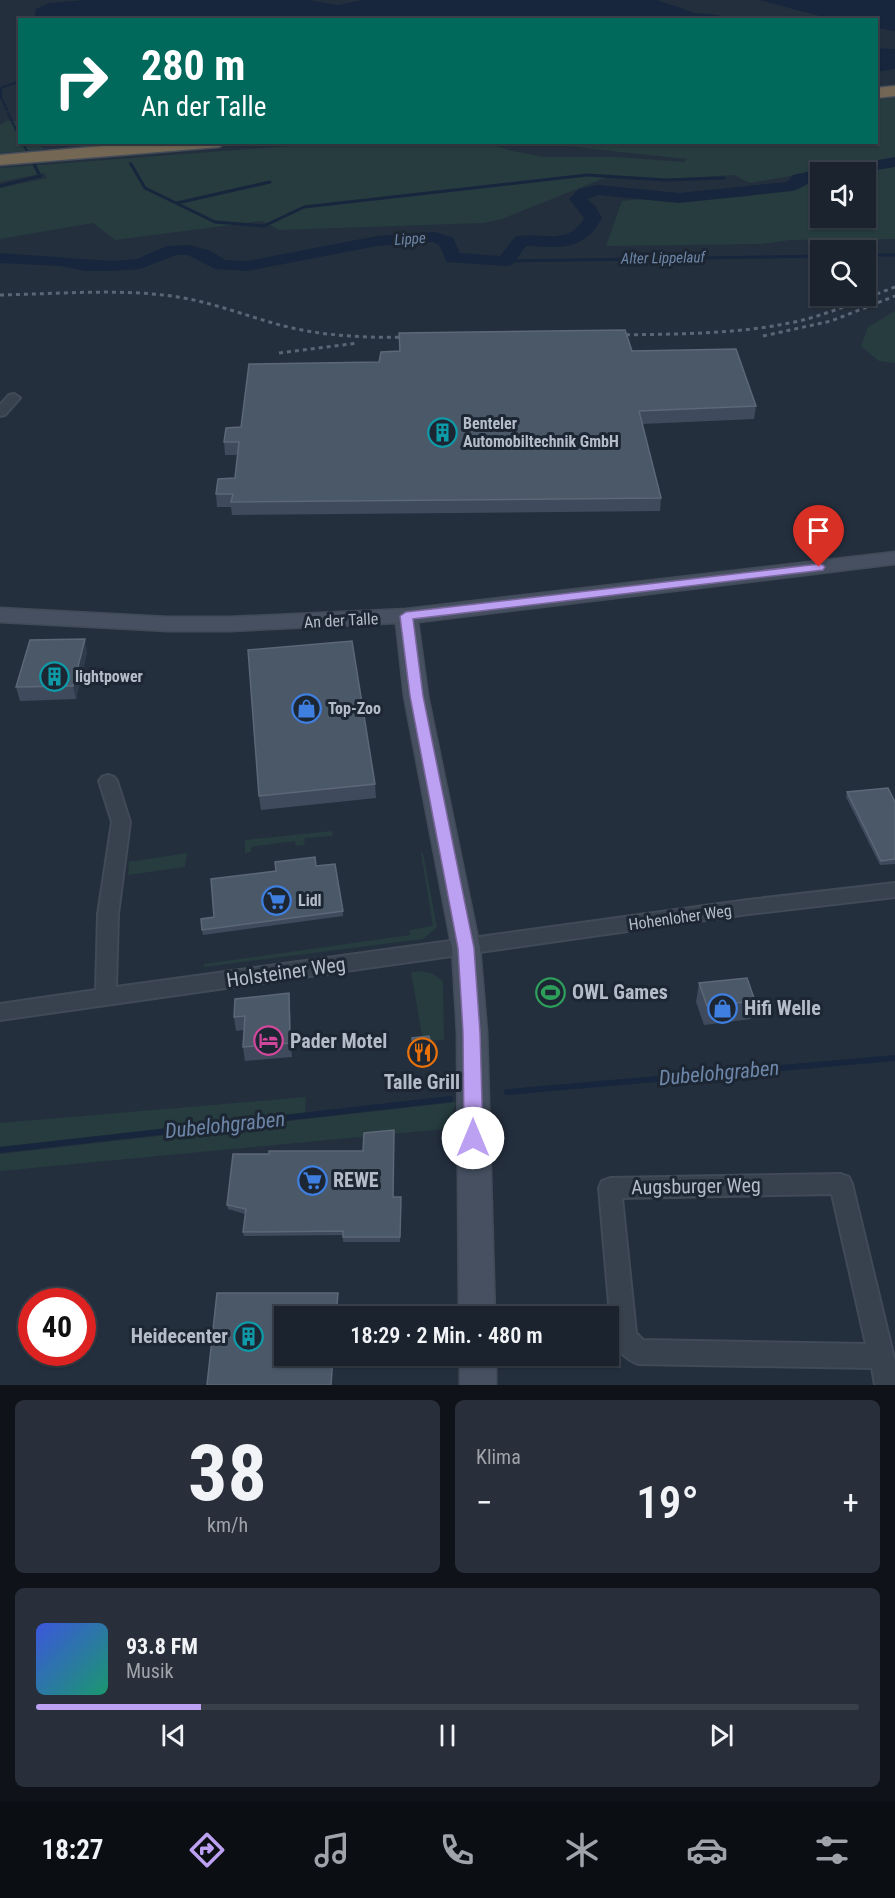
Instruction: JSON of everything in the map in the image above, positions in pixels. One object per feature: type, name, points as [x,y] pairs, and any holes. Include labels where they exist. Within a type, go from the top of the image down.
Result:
[{"type":"highway","points":[[878,93],[895,92]]},
{"type":"highway","points":[[0,160],[195,144]]},
{"type":"street","points":[[0,412],[14,398]]},
{"type":"street","name":"An der Talle","points":[[0,615],[220,624],[406,616],[895,558]]},
{"type":"street","points":[[406,616],[416,696],[466,948],[472,1032],[477,1306]]},
{"type":"street","points":[[106,997],[108,914],[121,822],[108,781]]},
{"type":"street","name":"Hohenloher Weg","points":[[466,948],[748,907],[895,890]]},
{"type":"street","name":"Holsteiner Weg","points":[[0,1012],[466,948]]},
{"type":"street","name":"Augsburger Weg","points":[[881,1356],[638,1352],[624,1339],[610,1188],[841,1184],[888,1385]]},
{"type":"street","points":[[478,1366],[478,1385]]},
{"type":"green space","points":[[895,98],[895,158],[872,162],[810,162],[810,173],[750,183],[734,175],[665,179],[607,177],[502,219],[483,223],[279,230],[262,221],[115,240],[93,223],[0,239],[0,188],[47,178],[44,173],[0,182],[0,168],[315,144],[489,144],[544,157],[617,157],[684,162],[686,159],[547,144],[878,144],[878,100]]},
{"type":"green space","points":[[6,121],[16,121],[18,144],[37,144],[45,149],[0,153],[0,125]]},
{"type":"green space","points":[[895,166],[895,239],[606,246],[622,201],[642,199],[673,202],[749,196],[764,192],[763,189],[802,187],[810,180],[810,228],[876,228],[876,170]]},
{"type":"green space","points":[[895,311],[895,363],[879,361],[861,346],[868,327]]},
{"type":"green space","points":[[332,831],[333,836],[305,838],[304,845],[296,846],[295,841],[251,847],[251,852],[245,853],[245,840]]},
{"type":"green space","points":[[187,853],[185,867],[128,875],[129,862]]},
{"type":"green space","points":[[421,853],[423,853],[437,927],[423,939],[204,967],[204,964],[410,935],[409,930],[433,926]]},
{"type":"green space","points":[[421,971],[433,974],[443,981],[444,1040],[423,1041],[411,972]]},
{"type":"green space","points":[[306,1097],[305,1114],[0,1147],[0,1123]]},
{"type":"green space","points":[[457,1102],[445,1129],[0,1171],[0,1154]]},
{"type":"water","points":[[86,0],[309,0],[338,5],[363,0],[657,0],[696,13],[719,15],[726,18],[34,18],[36,9],[49,3]]},
{"type":"water","points":[[759,0],[895,0],[895,31],[878,28],[878,18],[827,18]]},
{"type":"water","points":[[878,48],[895,49],[895,69],[878,72]]},
{"type":"building","name":"Benteler Automobiltechnik GmbH","points":[[625,330],[632,351],[736,349],[756,406],[639,411],[661,498],[231,502],[233,494],[216,494],[218,479],[235,478],[239,442],[224,442],[226,428],[241,427],[249,364],[379,362],[381,352],[400,351],[399,333]]},
{"type":"building","name":"lightpower","points":[[85,639],[73,686],[16,687],[30,640]]},
{"type":"building","name":"Top-Zoo","points":[[352,641],[375,784],[259,796],[248,650]]},
{"type":"building","points":[[888,788],[895,802],[895,859],[881,861],[847,792]]},
{"type":"building","name":"Lidl","points":[[315,857],[316,866],[335,864],[343,911],[202,930],[201,919],[214,917],[211,879],[276,871],[275,862]]},
{"type":"building","points":[[747,978],[755,1001],[707,1006],[699,983]]},
{"type":"building","name":"Pader Motel","points":[[289,993],[290,1043],[243,1047],[245,1016],[234,1017],[235,999]]},
{"type":"building","name":"Talle Grill","points":[[429,1036],[432,1050],[414,1053],[412,1038]]},
{"type":"building","name":"REWE","points":[[394,1130],[393,1197],[401,1197],[400,1237],[343,1237],[343,1231],[243,1232],[246,1209],[227,1205],[233,1154],[269,1154],[269,1151],[363,1151],[364,1133]]},
{"type":"building","name":"Heidecenter","points":[[217,1293],[338,1293],[337,1306],[274,1306],[274,1366],[332,1366],[331,1385],[207,1385]]},
{"type":"waterway","points":[[7,110],[1,97],[1,88],[18,82]]},
{"type":"waterway","points":[[8,113],[18,134]]},
{"type":"waterway","points":[[23,144],[27,151]]},
{"type":"waterway","name":"Lippe","points":[[876,165],[895,162]]},
{"type":"waterway","points":[[0,186],[40,176],[34,164]]},
{"type":"waterway","points":[[131,164],[145,188],[215,222],[264,226],[304,207],[587,175],[666,180],[724,178]]},
{"type":"waterway","name":"Lippe","points":[[0,258],[111,266],[140,264],[173,250],[190,250],[205,255],[221,265],[247,266],[377,241],[435,237],[447,242],[453,258],[506,261],[514,247],[521,241],[552,243],[567,241],[580,235],[593,218],[589,210],[577,199],[585,193],[598,190],[679,198],[792,186],[799,179],[810,176]]},
{"type":"waterway","points":[[177,203],[270,182]]},
{"type":"waterway","name":"Alter Lippelauf","points":[[876,255],[895,255]]},
{"type":"waterway","name":"Alter Lippelauf","points":[[506,261],[810,256]]},
{"type":"waterway","name":"Dubelohgraben","points":[[507,1092],[895,1058]]},
{"type":"waterway","name":"Dubelohgraben","points":[[0,1150],[450,1099]]},
{"type":"railway","points":[[610,335],[705,333],[776,326],[823,314],[895,287]]},
{"type":"railway","points":[[0,295],[89,292],[156,294],[206,303],[274,323],[320,333],[415,337]]},
{"type":"railway","points":[[763,336],[831,321],[895,296]]},
{"type":"railway","points":[[279,353],[358,343]]},
{"type":"place","name":"Benteler Automobiltechnik GmbH","points":[[442,432]]},
{"type":"place","name":"lightpower","points":[[54,676]]},
{"type":"place","name":"Top-Zoo","points":[[307,708]]},
{"type":"place","name":"Lidl","points":[[277,900]]},
{"type":"place","name":"OWL Games","points":[[551,992]]},
{"type":"place","name":"Hifi Welle","points":[[723,1008]]},
{"type":"place","name":"Pader Motel","points":[[269,1041]]},
{"type":"place","name":"Talle Grill","points":[[422,1052]]},
{"type":"place","name":"REWE","points":[[312,1180]]},
{"type":"place","name":"Heidecenter","points":[[249,1336]]},
{"type":"route","points":[[473,1138],[472,1032],[466,948],[416,696],[415,668],[406,616],[819,567]]}]
